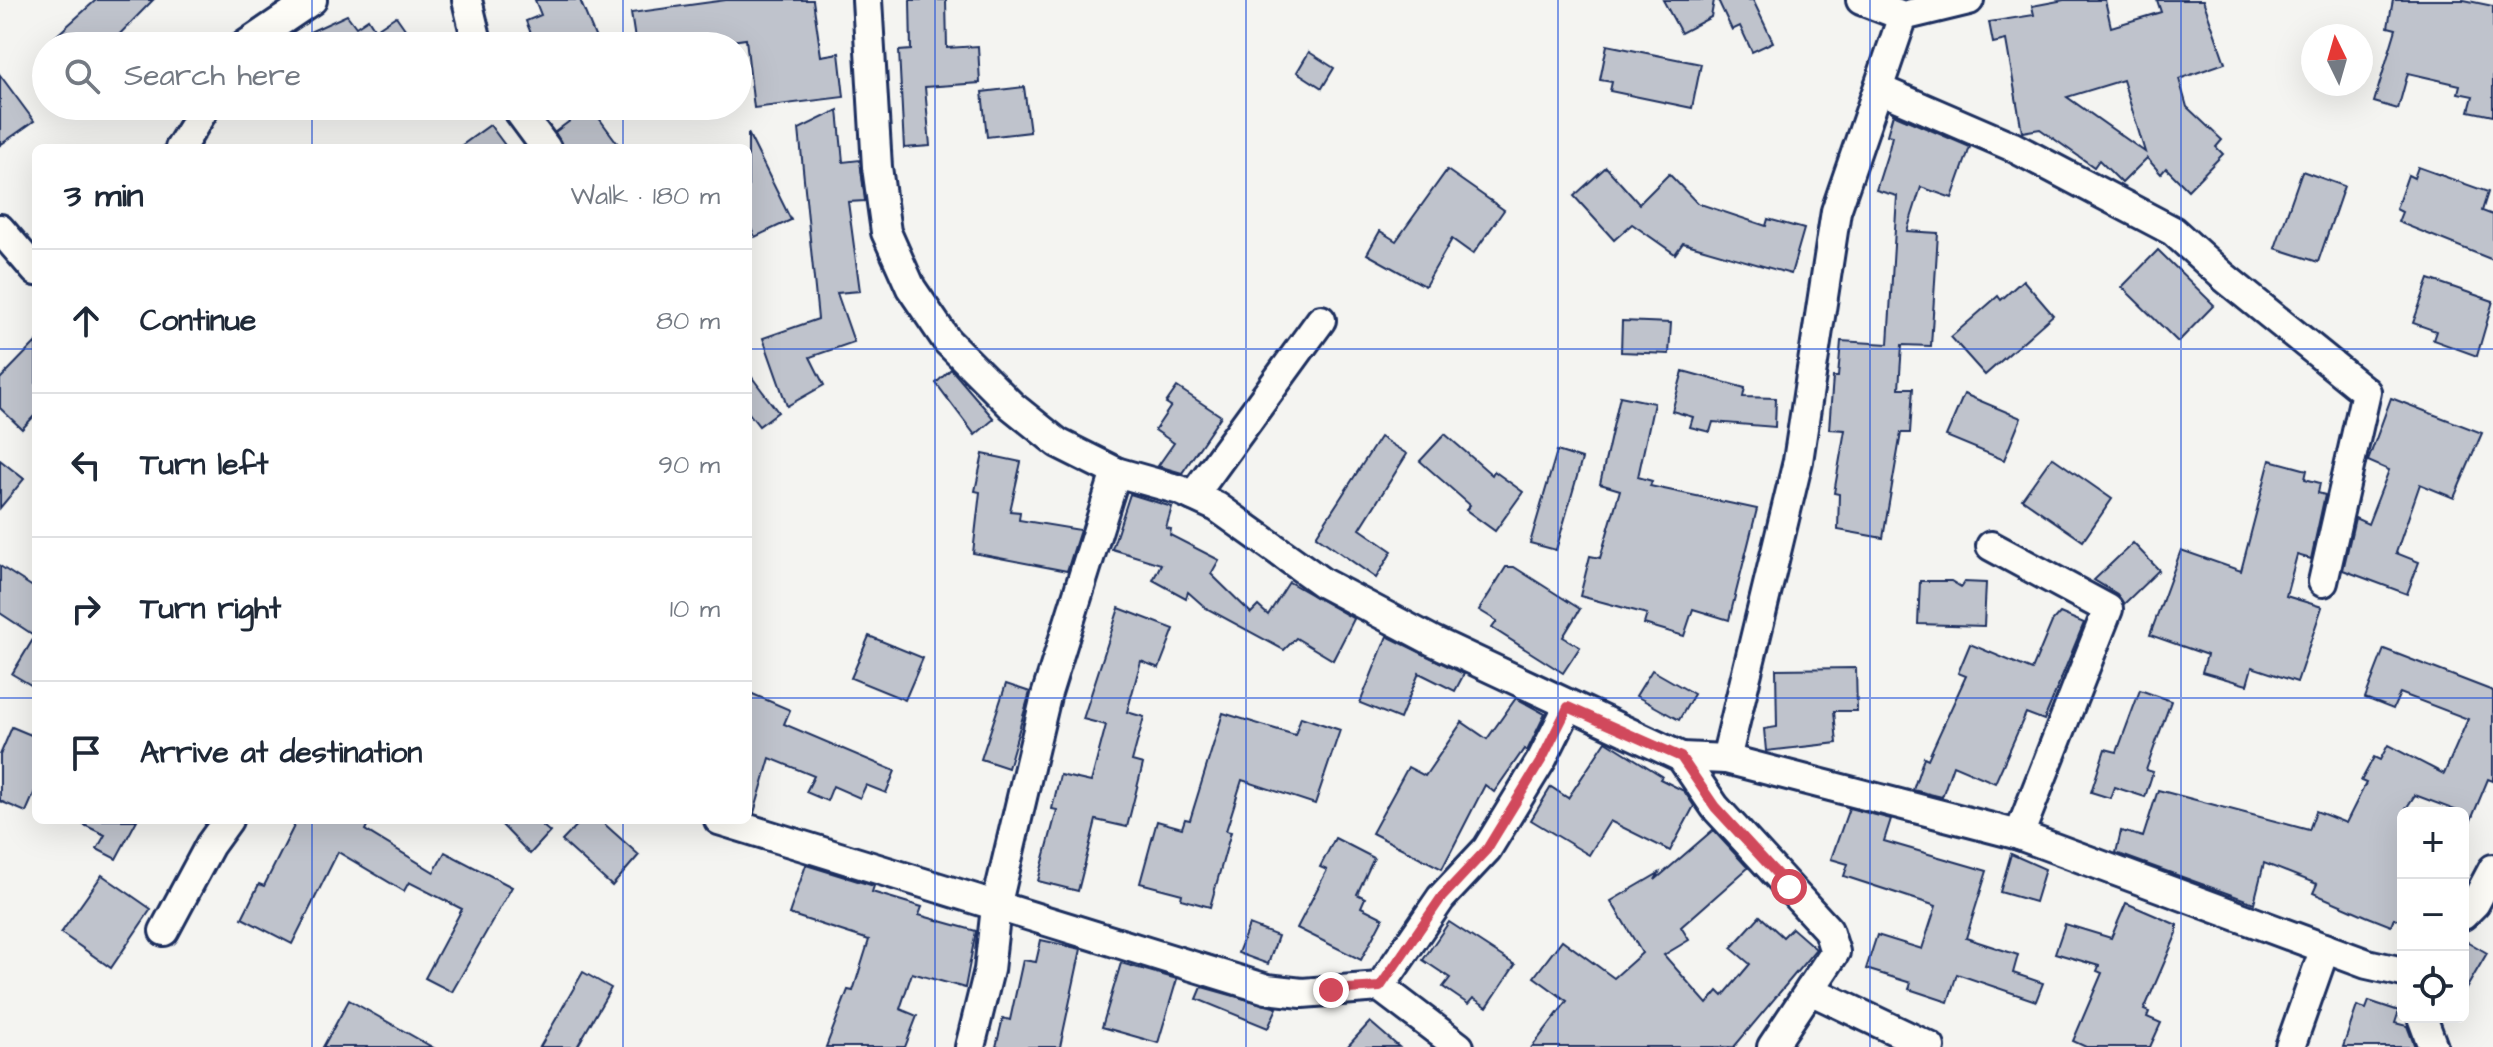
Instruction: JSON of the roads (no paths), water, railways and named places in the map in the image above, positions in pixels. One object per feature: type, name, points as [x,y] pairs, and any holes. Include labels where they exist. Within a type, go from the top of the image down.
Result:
[{"type":"street","points":[[265,32],[312,0]]},
{"type":"street","points":[[467,0],[475,32]]},
{"type":"street","points":[[867,0],[877,167],[886,232],[911,288],[947,341],[1012,406],[1058,443],[1116,472],[1193,496],[1217,507],[1323,583],[1568,707],[1681,757],[1726,759],[2019,835],[2325,948],[2397,970]]},
{"type":"street","points":[[1861,0],[1903,16],[1969,0]]},
{"type":"street","points":[[1726,759],[1798,461],[1836,211],[1903,16]]},
{"type":"street","points":[[1879,89],[2011,146],[2173,231],[2224,277],[2366,392],[2323,582]]},
{"type":"street","points":[[182,144],[197,120]]},
{"type":"street","points":[[525,120],[543,144]]},
{"type":"street","points":[[0,229],[32,266]]},
{"type":"street","points":[[1193,496],[1321,320]]},
{"type":"street","points":[[970,1047],[989,970],[996,907],[1046,696],[1116,472]]},
{"type":"street","points":[[1991,546],[2108,609],[2019,835]]},
{"type":"street","points":[[1380,987],[1441,898],[1487,849],[1542,759],[1568,707]]},
{"type":"street","points":[[1681,757],[1715,807],[1828,930],[1835,952],[1772,1047]]},
{"type":"street","points":[[164,931],[210,845],[225,824]]},
{"type":"street","points":[[732,824],[1267,989],[1302,993],[1380,987],[1459,1047]]},
{"type":"street","points":[[2469,909],[2493,869]]},
{"type":"street","points":[[2290,1047],[2325,948]]},
{"type":"street","points":[[1810,990],[1930,1047]]},
{"type":"street","points":[[2424,1023],[2433,1047]]}]
